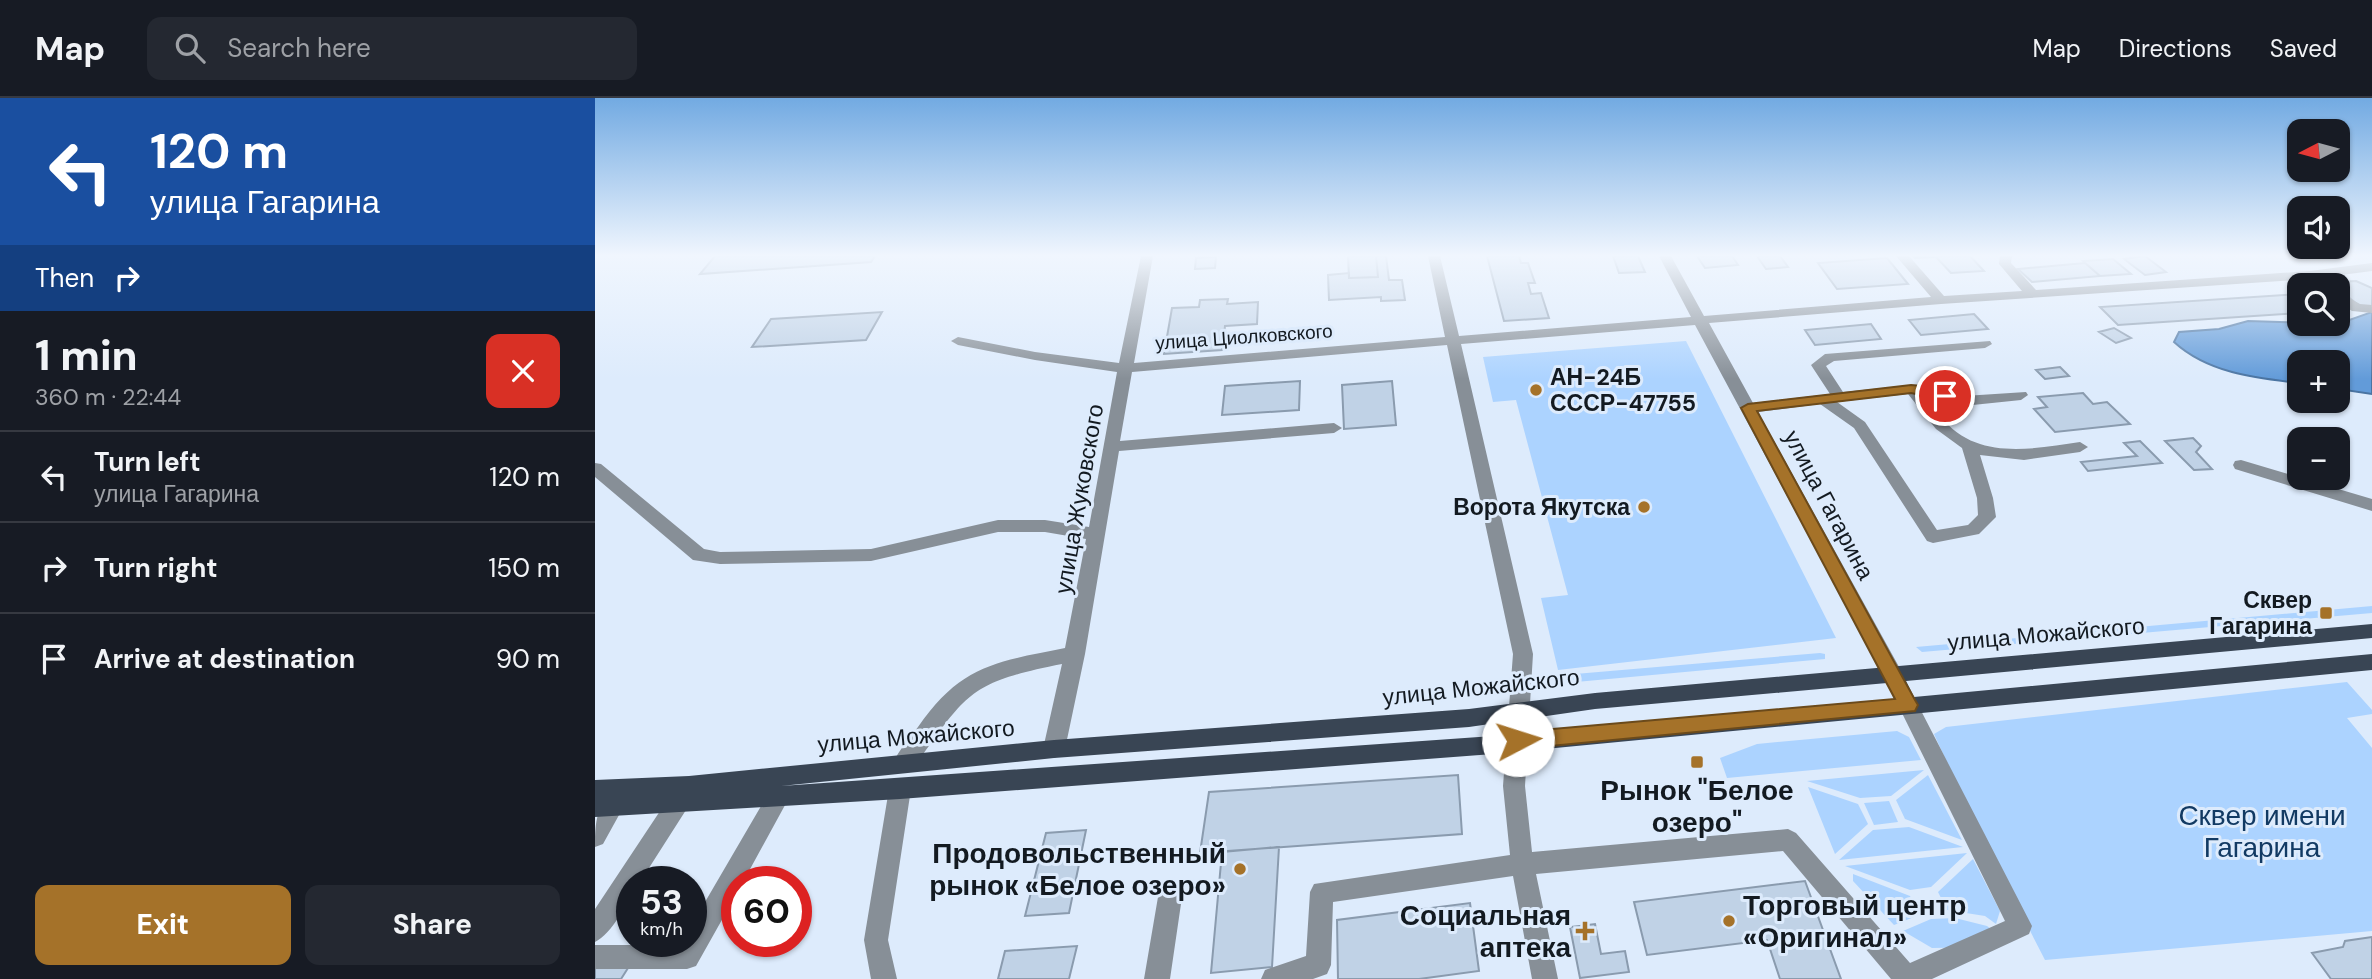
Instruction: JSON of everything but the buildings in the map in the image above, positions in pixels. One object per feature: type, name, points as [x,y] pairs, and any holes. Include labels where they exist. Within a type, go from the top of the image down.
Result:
[{"type":"main road","name":"улица Можайского","points":[[595,790],[689,786],[1054,749],[1469,718],[1893,674],[2372,631]]},
{"type":"main road","points":[[604,806],[900,789],[1518,740],[2372,662]]},
{"type":"main road","name":"улица Гагарина","points":[[1893,674],[1908,705]]},
{"type":"street","name":"улица Жуковского","points":[[1054,749],[1075,654],[1123,368],[1138,297]]},
{"type":"street","points":[[1444,297],[1523,654],[1525,673],[1514,760],[1515,793],[1524,864],[1545,979]]},
{"type":"street","name":"улица Гагарина","points":[[1689,297],[1893,674]]},
{"type":"street","name":"улица Циолковского","points":[[958,341],[1035,356],[1123,368],[1979,297]]},
{"type":"street","points":[[2350,304],[2357,308],[2372,309]]},
{"type":"street","points":[[1969,446],[1985,498],[1987,517],[1973,530],[1933,537],[1860,425],[1831,398],[1818,365],[1830,357],[1985,344]]},
{"type":"street","points":[[1748,408],[1911,389],[1929,390],[1963,401],[2021,395]]},
{"type":"street","points":[[1911,389],[1927,400],[1939,425],[1969,446],[1995,456],[2016,456],[2080,447]]},
{"type":"street","points":[[1111,447],[1334,428]]},
{"type":"street","points":[[2241,465],[2372,505]]},
{"type":"street","points":[[595,468],[699,555],[709,557],[871,555],[966,532],[1022,524],[1097,535]]},
{"type":"street","points":[[904,763],[953,697],[975,681],[999,671],[1075,654]]},
{"type":"street","points":[[1274,979],[1318,965],[1322,892],[1524,864],[1788,840],[1906,978],[2020,926],[1908,705]]},
{"type":"street","points":[[884,979],[876,940],[900,789]]},
{"type":"street","points":[[595,957],[687,957],[779,796]]},
{"type":"street","points":[[595,930],[678,803]]},
{"type":"street","points":[[595,837],[604,806]]},
{"type":"street","points":[[1157,979],[1170,897]]},
{"type":"green space","name":"Ворота Якутска","points":[[1686,341],[1836,638],[1558,670],[1541,598],[1568,595],[1516,400],[1493,402],[1483,357]]},
{"type":"green space","points":[[2372,606],[2372,613],[1922,652],[1916,647]]},
{"type":"green space","points":[[1825,654],[1825,659],[1576,682],[1571,678],[1575,674]]},
{"type":"green space","name":"Сквер имени Гагарина","points":[[2347,682],[2372,710],[2372,714],[2347,718],[2372,748],[2372,931],[2045,960],[1941,757],[1944,756],[1934,734],[1946,727]]},
{"type":"green space","points":[[1897,731],[1909,737],[1921,760],[1727,778],[1720,758],[1757,744]]},
{"type":"green space","points":[[1924,770],[1891,796],[1860,798],[1807,781]]},
{"type":"green space","points":[[1928,775],[1962,840],[1905,819],[1896,800]]},
{"type":"green space","points":[[1808,787],[1858,804],[1868,824],[1835,854]]},
{"type":"green space","points":[[1889,801],[1898,822],[1874,825],[1864,803]]},
{"type":"green space","points":[[1909,827],[1963,847],[1839,860],[1873,830]]},
{"type":"green space","points":[[1967,853],[1931,887],[1910,890],[1845,866]]},
{"type":"green space","points":[[1973,859],[2000,911],[1996,924],[1985,916],[1947,910],[1938,892]]},
{"type":"green space","points":[[1853,874],[1910,896],[1919,915],[1894,925],[1853,881]]},
{"type":"green space","points":[[1955,918],[1987,926],[1995,932],[1988,947],[1932,948],[1903,931],[1931,919]]},
{"type":"shaded area","points":[[2372,312],[2372,394],[2350,391],[2350,350],[2287,350],[2287,382],[2249,376],[2217,367],[2202,361],[2174,342],[2179,332],[2219,329],[2248,321],[2287,322],[2287,336],[2350,336],[2350,320]]},
{"type":"place","name":"АН-24Б СССР-47755","points":[[1536,390]]},
{"type":"place","name":"Ворота Якутска","points":[[1644,507]]},
{"type":"place","name":"Сквер Гагарина","points":[[2326,613]]},
{"type":"place","name":"Рынок \"Белое озеро\"","points":[[1697,762]]},
{"type":"place","name":"Продовольственный рынок «Белое озеро»","points":[[1240,869]]},
{"type":"place","name":"Торговый центр «Оригинал»","points":[[1729,921]]},
{"type":"place","name":"Социальная аптека","points":[[1585,931]]},
{"type":"route","points":[[1518,740],[1908,705],[1748,408],[1911,389],[1929,390],[1945,396]]}]
